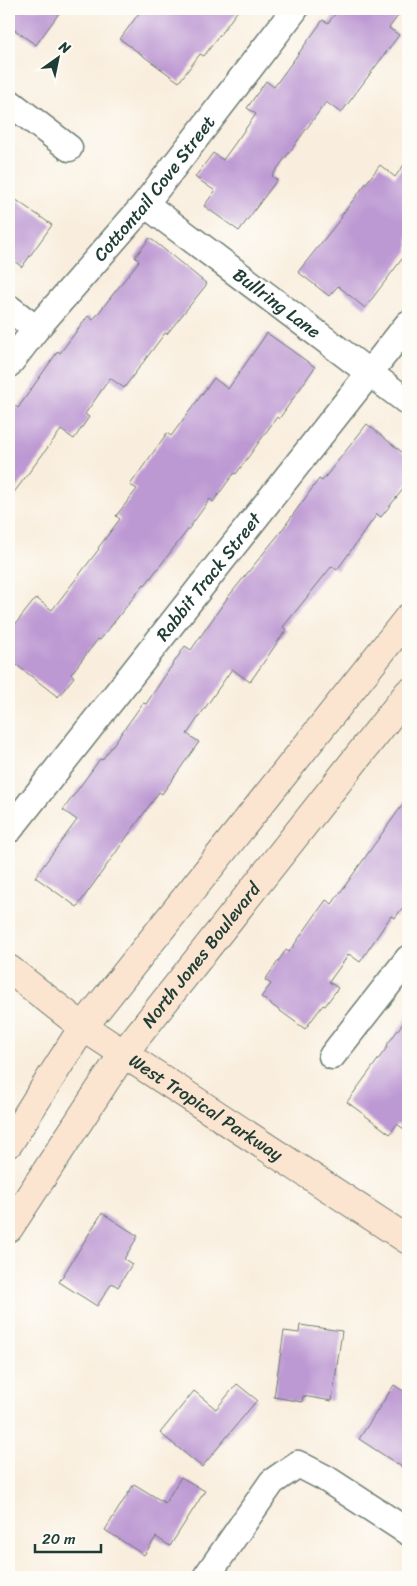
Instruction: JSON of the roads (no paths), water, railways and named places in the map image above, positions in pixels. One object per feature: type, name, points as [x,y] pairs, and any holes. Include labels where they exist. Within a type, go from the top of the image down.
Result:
[{"type":"main road","points":[[9,1143],[83,1028],[408,618]]},
{"type":"main road","name":"North Jones Boulevard","points":[[9,1228],[123,1054],[408,693]]},
{"type":"main road","name":"West Tropical Parkway","points":[[9,969],[83,1028],[408,1240]]},
{"type":"street","name":"Cottontail Cove Street","points":[[9,364],[36,329],[145,204],[295,9]]},
{"type":"street","points":[[9,102],[70,148]]},
{"type":"street","name":"Bullring Lane","points":[[145,204],[408,402]]},
{"type":"street","points":[[9,308],[36,329]]},
{"type":"street","name":"Rabbit Track Street","points":[[10,829],[408,324]]},
{"type":"street","points":[[332,1056],[408,959]]},
{"type":"street","points":[[206,1577],[272,1482],[298,1464],[325,1478],[408,1532]]}]
